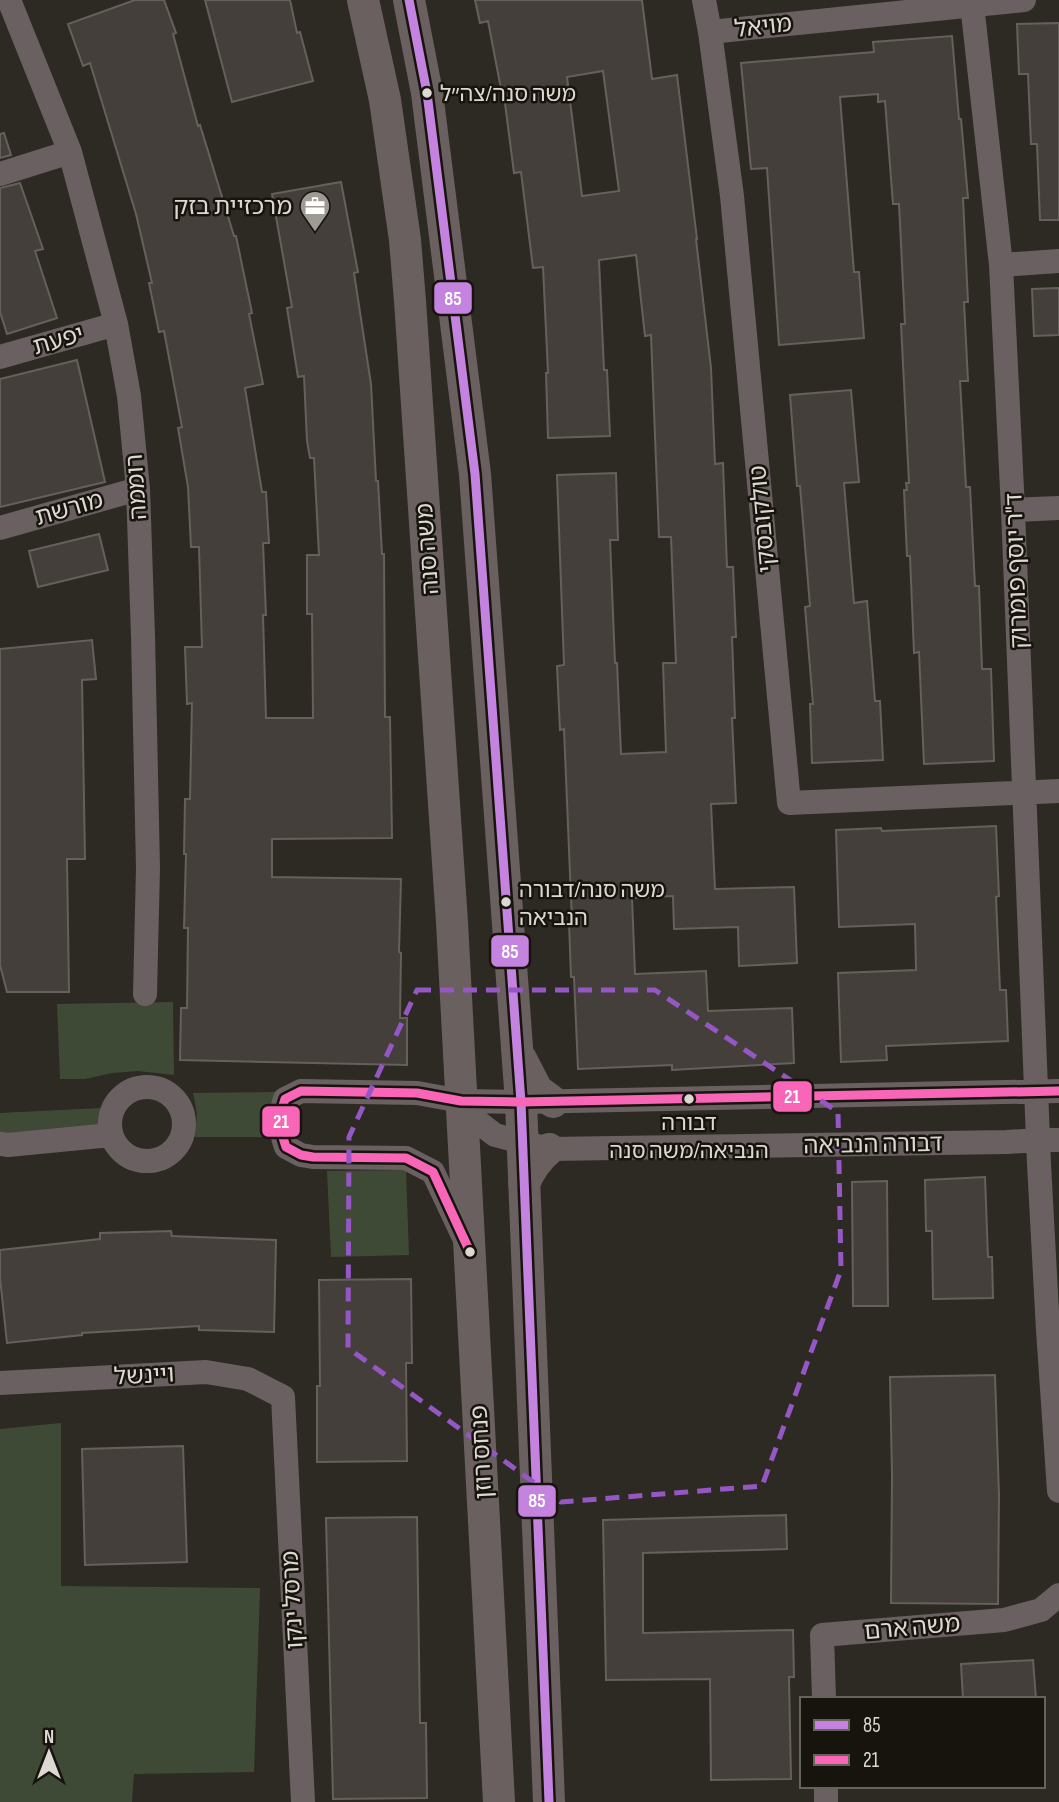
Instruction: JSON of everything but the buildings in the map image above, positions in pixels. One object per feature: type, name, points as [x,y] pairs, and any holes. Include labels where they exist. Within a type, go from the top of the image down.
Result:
[{"type":"main road","name":"משה סנה","points":[[363,0],[385,100],[405,240],[438,693],[461,1101]]},
{"type":"main road","points":[[409,0],[427,93],[475,474],[516,1049],[521,1102],[536,1146],[524,1184],[549,1802]]},
{"type":"main road","points":[[516,1049],[537,1090],[553,1102]]},
{"type":"main road","name":"פנחס רוזן","points":[[461,1101],[499,1802]]},
{"type":"street","name":"רוממה","points":[[9,0],[70,152],[116,324],[129,396],[138,489],[144,649],[148,868],[145,994]]},
{"type":"street","name":"טולקובסקי","points":[[704,0],[732,196],[789,803],[1025,793]]},
{"type":"street","name":"מויאל","points":[[710,32],[1024,0]]},
{"type":"street","name":"ד\"ר יוסף פומרוק","points":[[972,4],[1001,265],[1025,793],[1048,1091],[1059,1491]]},
{"type":"street","points":[[0,174],[70,152]]},
{"type":"street","points":[[1001,265],[1059,261]]},
{"type":"street","name":"יפעת","points":[[0,356],[116,324]]},
{"type":"street","name":"מורשת","points":[[0,528],[138,489]]},
{"type":"street","points":[[1013,510],[1059,508]]},
{"type":"street","points":[[1025,793],[1059,791]]},
{"type":"street","points":[[461,1101],[417,1093],[301,1091],[285,1099],[280,1113],[286,1147],[301,1155],[406,1158],[433,1172],[471,1252]]},
{"type":"street","name":"דבורה הנביאה","points":[[461,1101],[553,1102],[1048,1091]]},
{"type":"street","name":"דבורה הנביאה","points":[[461,1101],[474,1119],[495,1135],[536,1146],[1049,1140]]},
{"type":"street","points":[[0,1144],[111,1135]]},
{"type":"street","name":"ויינשל","points":[[0,1383],[206,1371],[248,1378],[283,1397]]},
{"type":"street","name":"מרסל ינקו","points":[[283,1397],[303,1802]]},
{"type":"street","name":"משה ארם","points":[[824,1697],[822,1635],[1004,1620],[1041,1610],[1059,1595]]},
{"type":"highlighted area","points":[[417,990],[655,990],[838,1112],[841,1270],[762,1486],[561,1502],[348,1348],[349,1137]]},
{"type":"green space","points":[[173,1002],[174,1075],[138,1071],[85,1079],[60,1079],[57,1004]]},
{"type":"green space","points":[[275,1092],[273,1137],[195,1137],[197,1114],[193,1093]]},
{"type":"green space","points":[[101,1108],[99,1129],[0,1134],[0,1113]]},
{"type":"green space","points":[[406,1170],[409,1255],[331,1257],[327,1171]]},
{"type":"green space","points":[[61,1423],[61,1586],[260,1588],[254,1772],[134,1774],[132,1802],[0,1802],[0,1429]]},
{"type":"transit line","name":"85","points":[[409,0],[427,93],[475,474],[521,1102],[549,1802]]},
{"type":"transit line","name":"21","points":[[470,1252],[433,1172],[406,1158],[301,1155],[286,1147],[284,1141],[281,1117],[285,1099],[301,1091],[417,1093],[461,1101],[521,1102],[1059,1091]]},
{"type":"place","name":"משה סנה/צה״ל","points":[[427,93]]},
{"type":"place","name":"מרכזיית בזק","points":[[315,233]]},
{"type":"place","name":"משה סנה/דבורה הנביאה","points":[[506,902]]},
{"type":"place","name":"דבורה הנביאה/משה סנה","points":[[689,1099]]}]
